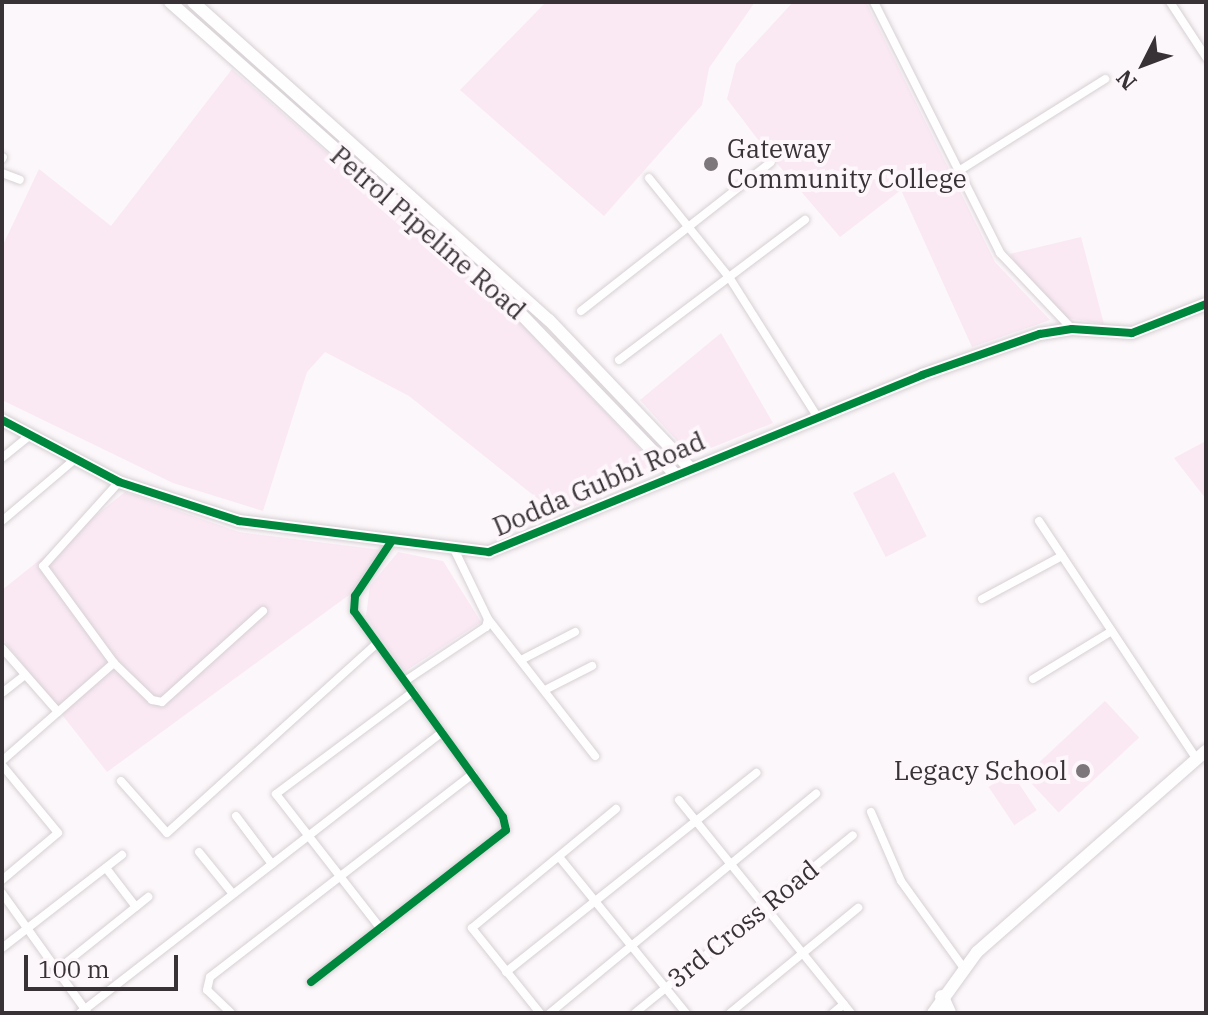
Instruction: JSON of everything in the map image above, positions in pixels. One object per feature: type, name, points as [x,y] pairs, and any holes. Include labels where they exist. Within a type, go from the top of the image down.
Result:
[{"type":"main road","points":[[942,997],[949,1013]]},
{"type":"street","name":"Petrol Pipeline Road","points":[[170,2],[556,347],[675,474]]},
{"type":"street","name":"Petrol Pipeline Road","points":[[193,2],[576,345],[690,468]]},
{"type":"street","points":[[874,2],[957,172],[1007,263],[1072,329]]},
{"type":"street","points":[[1170,2],[1206,57]]},
{"type":"street","points":[[957,172],[1105,79]]},
{"type":"street","points":[[354,168],[365,157]]},
{"type":"street","points":[[581,311],[771,162]]},
{"type":"street","points":[[2,173],[20,180]]},
{"type":"street","points":[[649,178],[729,277],[817,416]]},
{"type":"street","points":[[619,360],[805,220]]},
{"type":"street","name":"Dodda Gubbi Road","points":[[2,420],[119,482],[239,521],[455,551],[489,552],[817,416],[1025,339],[1072,329],[1132,333],[1206,304]]},
{"type":"street","points":[[2,458],[29,436]]},
{"type":"street","points":[[2,521],[74,460]]},
{"type":"street","points":[[119,482],[43,566],[114,663],[152,700],[162,702],[263,611]]},
{"type":"street","points":[[933,1013],[963,967],[1201,756],[1039,521]]},
{"type":"street","points":[[311,982],[506,830],[473,774],[377,643],[353,605],[391,542]]},
{"type":"street","points":[[455,551],[488,619],[595,756]]},
{"type":"street","points":[[982,599],[1062,556]]},
{"type":"street","points":[[405,681],[483,633],[488,619]]},
{"type":"street","points":[[1033,679],[1112,631]]},
{"type":"street","points":[[521,660],[575,632]]},
{"type":"street","points":[[121,781],[167,833],[377,643]]},
{"type":"street","points":[[2,648],[58,712]]},
{"type":"street","points":[[2,880],[58,833],[2,763],[114,663]]},
{"type":"street","points":[[545,690],[592,666]]},
{"type":"street","points":[[2,693],[25,675]]},
{"type":"street","points":[[381,929],[276,794],[413,692]]},
{"type":"street","points":[[2,893],[84,1012],[442,732]]},
{"type":"street","points":[[506,972],[756,773]]},
{"type":"street","points":[[231,1013],[207,990],[210,977],[338,874],[473,774]]},
{"type":"street","points":[[550,1013],[630,944],[816,794]]},
{"type":"street","points":[[679,800],[766,903],[851,1013]]},
{"type":"street","points":[[540,1013],[472,928],[616,809]]},
{"type":"street","points":[[871,812],[901,881],[963,967]]},
{"type":"street","points":[[236,816],[272,864]]},
{"type":"street","name":"3rd Cross Road","points":[[635,1013],[853,835]]},
{"type":"street","points":[[199,852],[233,894]]},
{"type":"street","points":[[2,948],[122,855]]},
{"type":"street","points":[[560,858],[686,1013]]},
{"type":"street","points":[[106,868],[136,907]]},
{"type":"street","points":[[57,970],[148,897]]},
{"type":"street","points":[[730,1013],[858,908]]},
{"type":"street","points":[[833,1013],[844,1004]]},
{"type":"shaded area","points":[[546,2],[755,2],[709,68],[702,105],[604,216],[460,90]]},
{"type":"shaded area","points":[[793,2],[866,2],[995,262],[1050,320],[972,347],[901,190],[840,237],[769,154],[727,99],[736,64]]},
{"type":"shaded area","points":[[232,69],[525,327],[660,470],[557,514],[409,396],[325,352],[307,372],[263,511],[173,483],[2,400],[2,247],[39,169],[111,226]]},
{"type":"shaded area","points":[[1081,237],[1104,324],[1067,318],[1028,283],[1010,254]]},
{"type":"shaded area","points":[[721,333],[773,423],[691,456],[640,400]]},
{"type":"shaded area","points":[[1206,441],[1206,499],[1174,458]]},
{"type":"shaded area","points":[[894,472],[927,536],[886,557],[853,493]]},
{"type":"shaded area","points":[[125,492],[239,532],[382,550],[349,595],[107,772],[2,638],[2,590]]},
{"type":"shaded area","points":[[398,552],[443,561],[481,622],[404,672],[366,616],[370,586]]},
{"type":"shaded area","points":[[1105,701],[1139,738],[1059,813],[1025,776]]},
{"type":"shaded area","points":[[1011,772],[1037,810],[1014,825],[989,787]]},
{"type":"cycle path","points":[[2,420],[119,482],[239,521],[489,552],[922,375],[1040,334],[1072,329],[1132,333],[1206,304]]},
{"type":"cycle path","points":[[311,982],[506,830],[503,817],[354,611],[355,596],[391,542]]},
{"type":"place","name":"Gateway Community College","points":[[711,164]]},
{"type":"place","name":"Legacy School","points":[[1083,771]]}]
